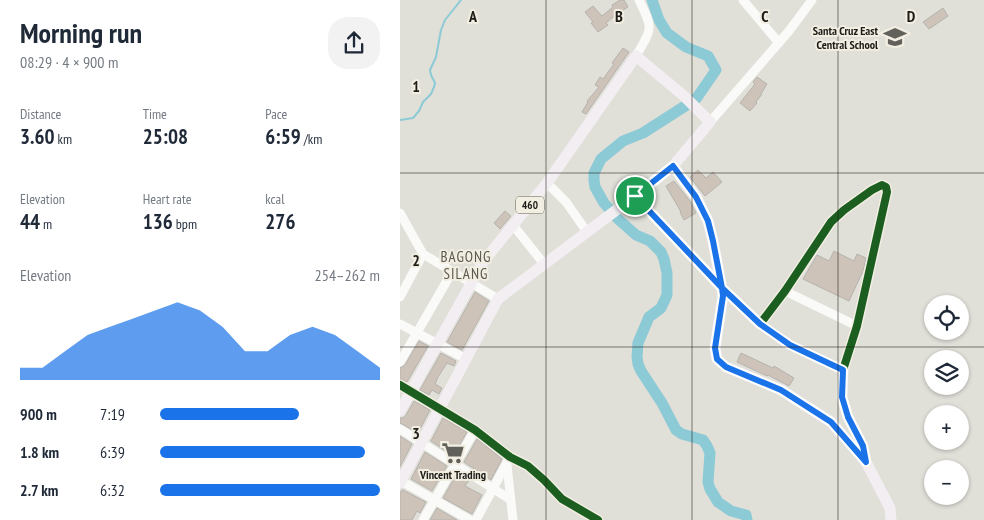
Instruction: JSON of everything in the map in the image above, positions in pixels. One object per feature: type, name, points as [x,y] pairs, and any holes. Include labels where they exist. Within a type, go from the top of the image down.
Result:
[{"type":"main road","points":[[400,482],[498,299],[673,166],[710,122],[684,96],[636,56]]},
{"type":"main road","name":"460","points":[[400,411],[483,262],[548,183],[636,56]]},
{"type":"main road","points":[[673,166],[696,197],[708,221],[713,241],[723,296],[715,348],[717,359],[726,367],[781,390],[831,422],[866,462],[890,508],[891,520]]},
{"type":"street","points":[[636,56],[650,32],[649,20],[639,0]]},
{"type":"street","points":[[743,0],[779,43]]},
{"type":"street","points":[[710,122],[779,43],[812,0]]},
{"type":"street","points":[[548,183],[566,202],[587,232]]},
{"type":"street","points":[[760,324],[785,291],[831,222],[872,190],[882,185],[886,187],[887,192],[857,326],[843,370],[842,397],[848,417],[863,446],[866,462]]},
{"type":"street","points":[[635,196],[722,288],[760,324],[790,345],[843,370]]},
{"type":"street","points":[[400,213],[423,254],[498,299]]},
{"type":"street","points":[[513,225],[544,264]]},
{"type":"street","points":[[400,297],[423,254]]},
{"type":"street","points":[[400,362],[452,272]]},
{"type":"street","points":[[785,291],[857,326]]},
{"type":"street","points":[[400,324],[466,358]]},
{"type":"street","points":[[400,385],[474,430],[509,461],[528,466],[562,500],[598,520]]},
{"type":"street","points":[[400,429],[511,500]]},
{"type":"street","points":[[423,520],[474,430]]},
{"type":"street","points":[[476,520],[509,461]]},
{"type":"street","points":[[509,461],[512,520]]},
{"type":"street","points":[[400,482],[470,520]]},
{"type":"building","points":[[620,0],[624,0],[628,7],[606,23],[608,25],[598,32],[585,12],[593,6],[602,16],[613,7],[612,5]]},
{"type":"building","points":[[943,8],[948,16],[929,29],[923,22]]},
{"type":"building","points":[[623,48],[629,52],[586,114],[582,112],[587,101],[599,87],[595,85],[600,77],[603,79]]},
{"type":"building","points":[[757,77],[767,84],[757,103],[750,111],[740,103],[755,84],[753,82]]},
{"type":"building","points":[[698,170],[706,178],[713,172],[722,182],[705,196],[690,177]]},
{"type":"building","points":[[674,181],[690,201],[696,213],[684,220],[666,186]]},
{"type":"building","points":[[505,211],[511,216],[500,229],[494,223]]},
{"type":"building","points":[[834,251],[854,261],[857,254],[866,258],[863,271],[849,301],[803,279],[817,255],[829,261]]},
{"type":"building","points":[[475,292],[489,301],[462,350],[447,342]]},
{"type":"building","points":[[419,341],[428,346],[407,382],[400,379],[400,368],[405,365]]},
{"type":"building","points":[[441,353],[456,361],[454,366],[447,363],[438,377],[435,384],[442,388],[439,394],[432,390],[429,395],[420,390]]},
{"type":"building","points":[[741,353],[773,368],[774,366],[794,378],[789,386],[737,362]]},
{"type":"building","points":[[414,401],[430,410],[418,433],[400,423],[400,418],[406,415]]},
{"type":"building","points":[[443,418],[467,432],[453,456],[431,441]]},
{"type":"building","points":[[400,436],[412,444],[400,467]]},
{"type":"building","points":[[477,439],[502,459],[491,480],[464,462]]},
{"type":"building","points":[[425,452],[447,466],[432,491],[411,479]]},
{"type":"building","points":[[457,473],[469,480],[465,486],[482,495],[472,514],[443,498]]},
{"type":"building","points":[[402,490],[426,502],[420,513],[417,511],[412,520],[400,520],[400,493]]},
{"type":"building","points":[[437,508],[457,520],[430,520]]},
{"type":"waterway","points":[[400,120],[413,118],[423,102],[431,94],[435,83],[430,70],[436,57],[441,30],[445,20],[461,0]]},
{"type":"waterway","points":[[652,0],[659,20],[667,33],[686,47],[708,56],[716,70],[696,99],[643,133],[623,141],[601,159],[594,173],[595,187],[604,203],[618,219],[636,235],[650,241],[661,252],[664,259],[667,273],[667,295],[661,308],[649,317],[638,343],[637,357],[641,371],[662,403],[676,430],[682,434],[703,440],[707,446],[710,453],[708,482],[718,502],[731,511],[746,515],[747,520]]},
{"type":"cycle path","points":[[635,196],[722,288],[760,324],[785,291],[831,222],[872,190],[882,185],[886,187],[887,192],[857,326],[843,370],[842,397],[848,417],[863,446],[866,462]]},
{"type":"cycle path","points":[[400,385],[475,430],[510,457],[528,466],[562,499],[598,520]]},
{"type":"place","name":"Santa Cruz East Central School","points":[[895,37]]},
{"type":"place","name":"Vincent Trading","points":[[453,453]]},
{"type":"district","name":"BAGONG SILANG","points":[[466,264]]},
{"type":"route","points":[[635,196],[673,166],[696,197],[708,221],[720,271],[722,288],[760,324],[790,345],[843,370],[842,397],[848,417],[863,446],[866,462],[831,422],[781,390],[726,367],[717,359],[715,348],[723,296],[722,288],[635,196]]}]
